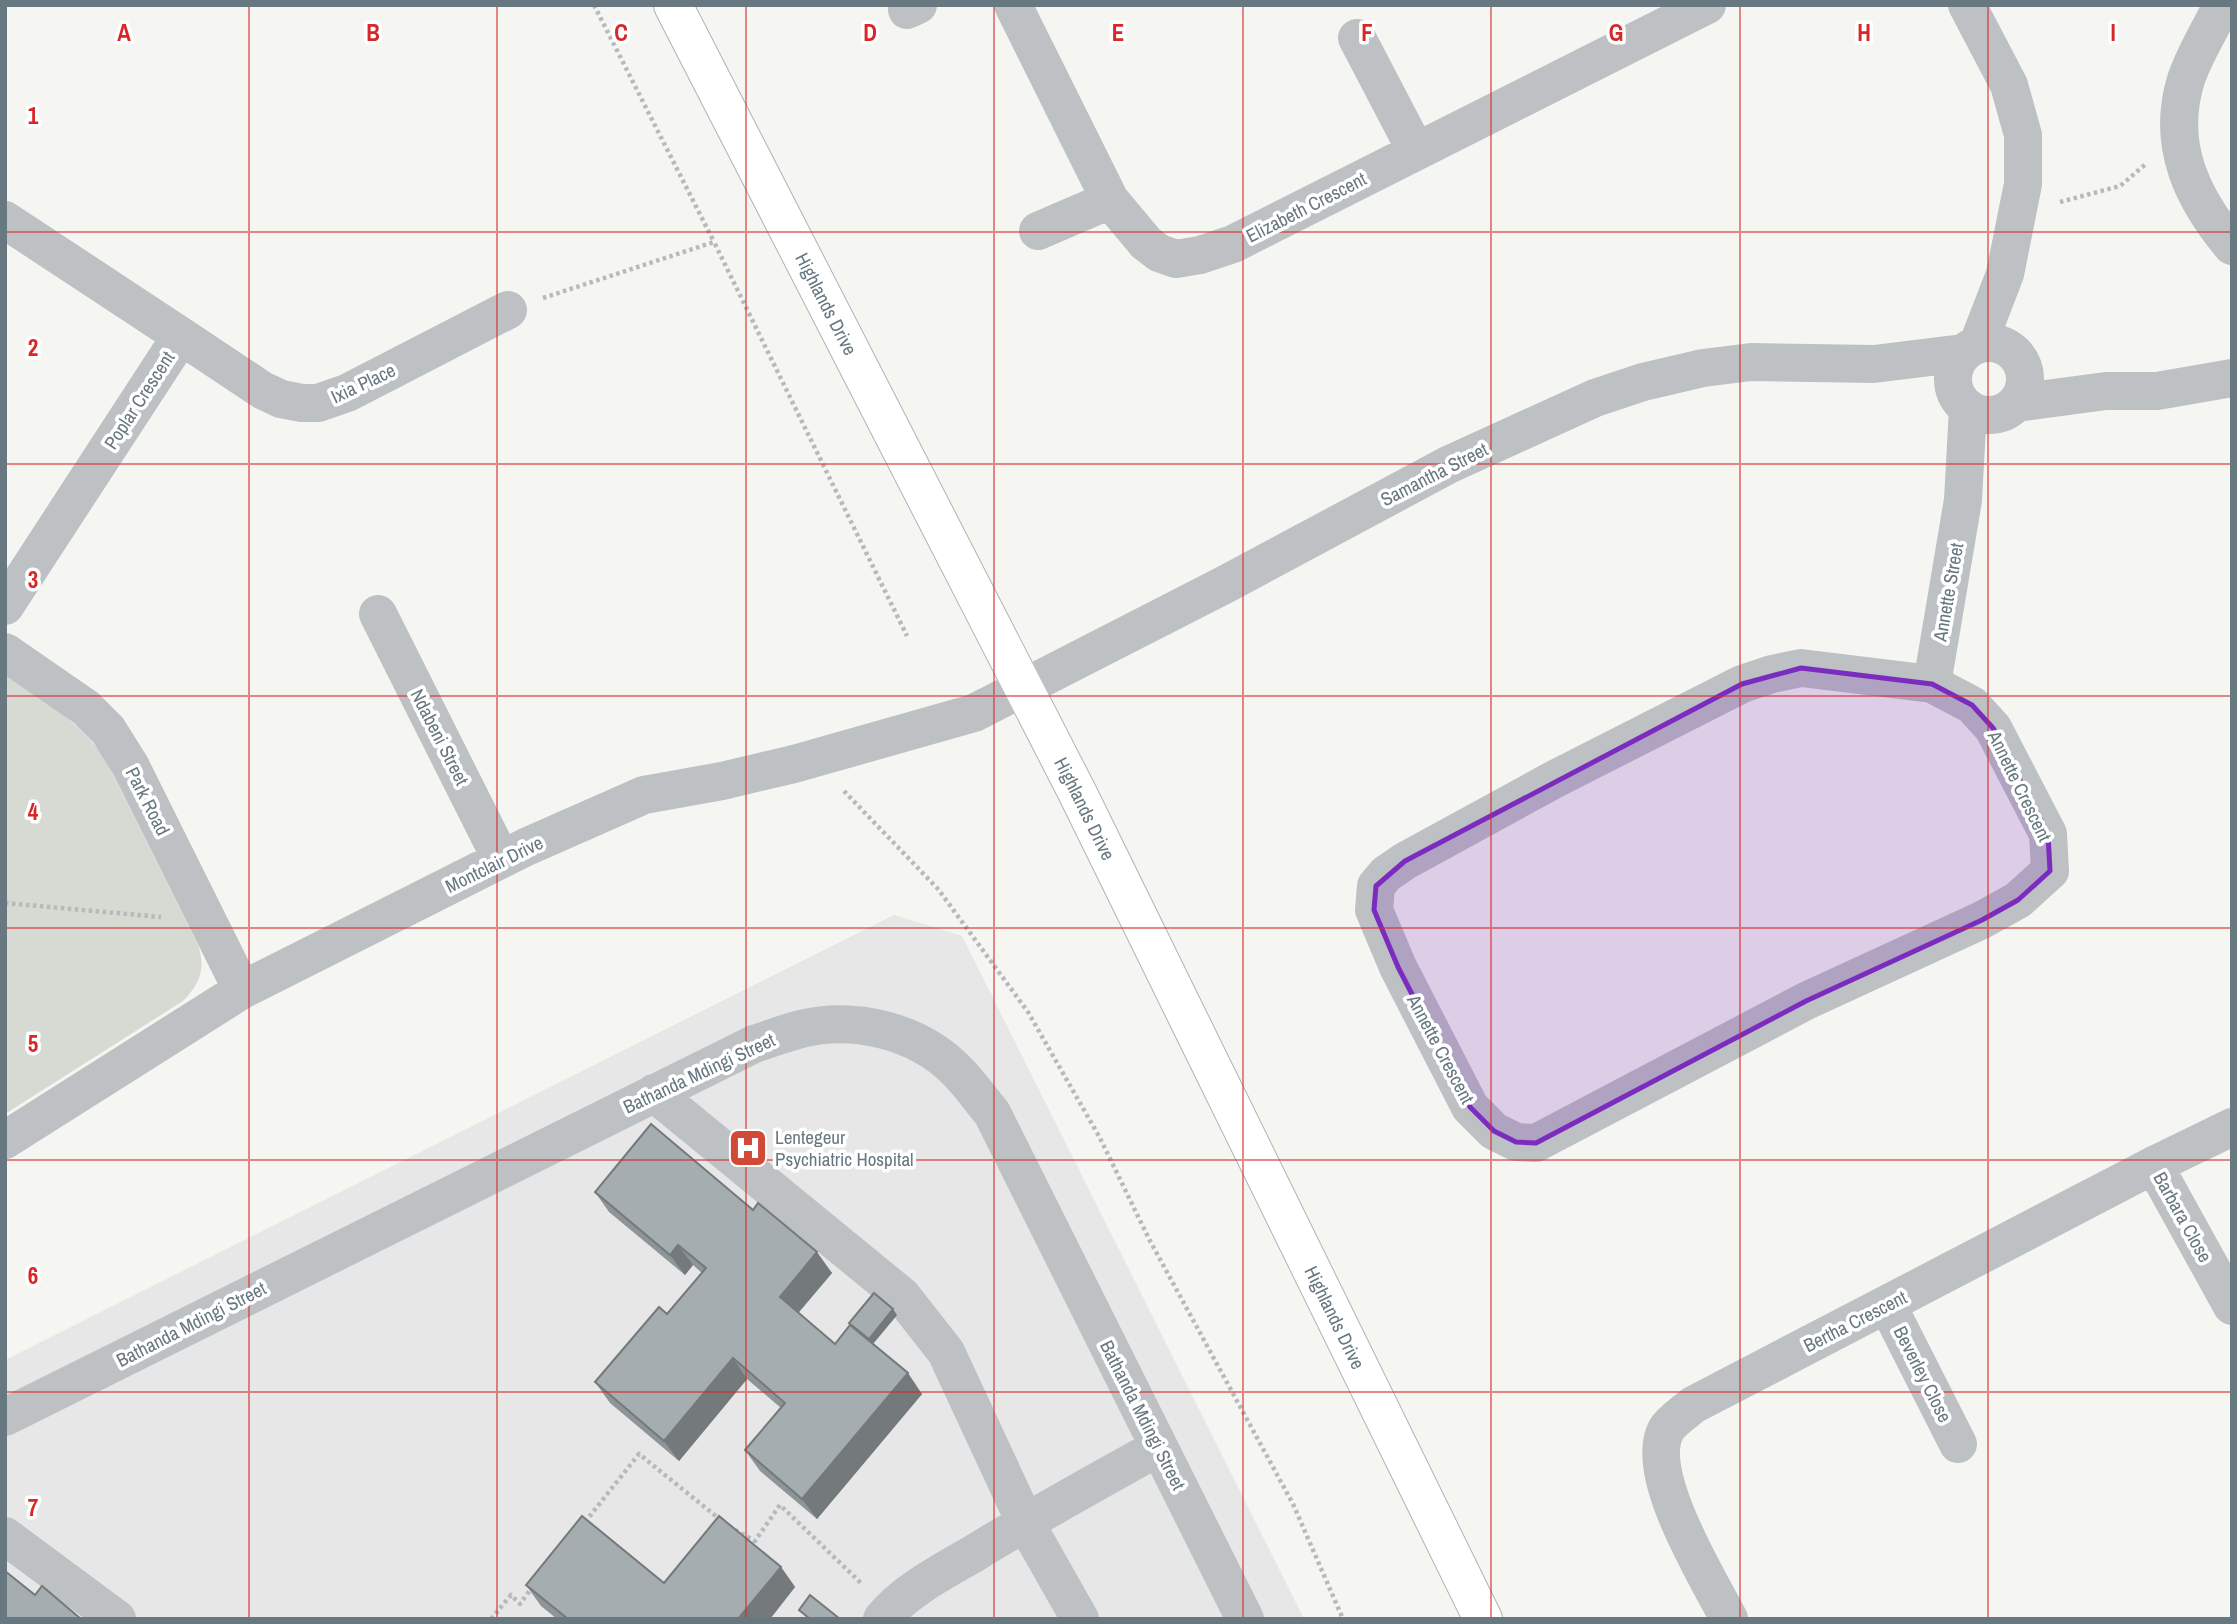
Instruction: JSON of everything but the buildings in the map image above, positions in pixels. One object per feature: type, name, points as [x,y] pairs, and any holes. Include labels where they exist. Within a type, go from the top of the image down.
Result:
[{"type":"main road","name":"Highlands Drive","points":[[673,5],[1024,689],[1483,1619]]},
{"type":"street","name":"Elizabeth Crescent","points":[[1013,5],[1110,200],[1146,243],[1159,253],[1176,259],[1200,255],[1233,244],[1416,151],[1649,18],[1707,5]]},
{"type":"street","points":[[1967,5],[2009,85],[2023,135],[2023,184],[1988,379]]},
{"type":"street","points":[[2217,15],[2185,82],[2178,135],[2188,180],[2232,246]]},
{"type":"street","points":[[1357,38],[1416,151]]},
{"type":"street","points":[[1038,231],[1110,200]]},
{"type":"street","name":"Poplar Crescent","points":[[5,220],[181,336],[5,606]]},
{"type":"street","name":"Ixia Place","points":[[181,336],[272,395],[302,403],[317,403],[347,393],[508,310]]},
{"type":"street","name":"Samantha Street","points":[[1024,689],[1448,465],[1595,398],[1643,382],[1703,368],[1751,362],[1874,364],[2106,391],[2157,391],[2232,378]]},
{"type":"street","name":"Annette Street","points":[[1932,684],[1963,500],[1988,379]]},
{"type":"street","name":"Ndabeni Street","points":[[378,614],[501,859]]},
{"type":"street","name":"Park Road","points":[[5,652],[78,701],[108,730],[130,765],[242,990]]},
{"type":"street","name":"Annette Crescent","points":[[1801,668],[1932,684],[1972,705],[1993,728],[2048,834],[2050,871],[2038,884],[2018,900],[1982,920],[1806,1001],[1536,1143],[1516,1142],[1494,1131],[1470,1107],[1383,934],[1374,909],[1376,886],[1386,874],[1555,779],[1742,684],[1801,668]]},
{"type":"street","name":"Montclair Drive","points":[[5,1140],[242,990],[501,859],[644,795],[794,764],[965,716],[1024,689]]},
{"type":"street","name":"Bathanda Mdingi Street","points":[[5,1417],[754,1044],[803,1028],[843,1025],[892,1030],[923,1045],[956,1069],[992,1113],[1245,1619]]},
{"type":"street","points":[[654,1093],[902,1297],[946,1352],[1025,1522],[1080,1619]]},
{"type":"street","name":"Bertha Crescent","points":[[1729,1619],[1677,1516],[1665,1485],[1659,1454],[1666,1429],[1693,1405],[2232,1127]]},
{"type":"street","name":"Barbara Close","points":[[2154,1165],[2232,1306]]},
{"type":"street","name":"Beverley Close","points":[[1887,1304],[1958,1444]]},
{"type":"street","points":[[886,1614],[929,1580],[1025,1522],[1159,1447]]},
{"type":"street","points":[[5,1536],[117,1619]]},
{"type":"path","points":[[594,5],[714,242],[907,636]]},
{"type":"path","points":[[2023,184],[2054,203],[2120,186],[2178,135]]},
{"type":"path","points":[[508,310],[714,242]]},
{"type":"path","points":[[794,764],[839,786],[938,889],[1028,1012],[1100,1138],[1149,1239],[1293,1504],[1343,1619]]},
{"type":"path","points":[[5,903],[169,918],[198,902]]},
{"type":"path","points":[[579,1529],[639,1454],[730,1528],[755,1541],[780,1505],[886,1614]]},
{"type":"path","points":[[491,1619],[511,1595],[520,1604],[537,1582]]},
{"type":"highlighted area","points":[[1801,668],[1932,684],[1972,705],[1993,728],[2048,834],[2050,871],[2018,900],[1982,920],[1806,1001],[1536,1143],[1516,1142],[1494,1131],[1470,1107],[1398,967],[1374,910],[1376,886],[1405,861],[1742,684]]},
{"type":"shaded area","points":[[5,675],[73,723],[106,760],[198,945],[201,968],[194,988],[183,1001],[5,1114]]},
{"type":"shaded area","name":"Lentegeur Psychiatric Hospital","points":[[894,915],[962,936],[1304,1619],[5,1619],[5,1360]]},
{"type":"place","name":"Lentegeur Psychiatric Hospital","points":[[748,1148]]}]
